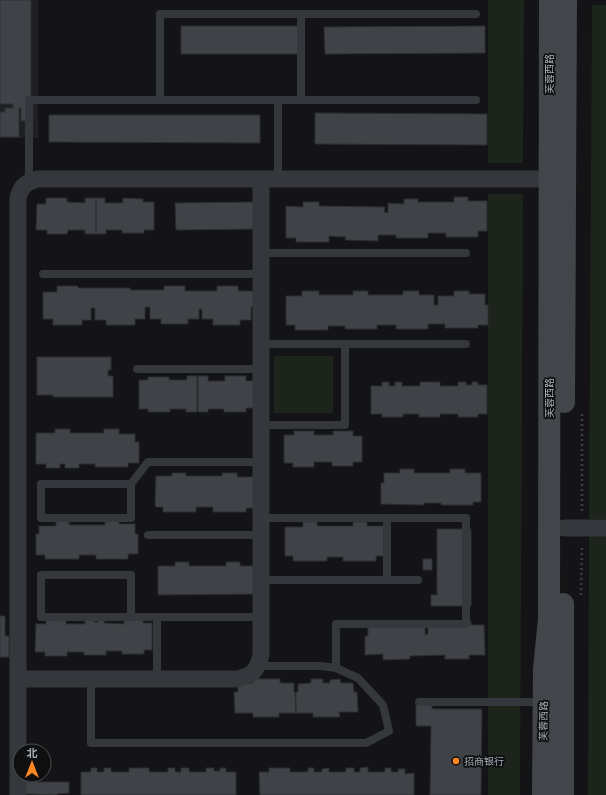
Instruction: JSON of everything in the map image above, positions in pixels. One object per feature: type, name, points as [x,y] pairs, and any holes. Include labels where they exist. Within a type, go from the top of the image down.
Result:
[{"type":"main road","name":"芙蓉西路","points":[[550,0],[557,179],[564,528],[563,795]]},
{"type":"main road","name":"芙蓉西路","points":[[543,795],[543,702],[544,669],[549,619],[557,179],[566,0]]},
{"type":"street","points":[[18,795],[18,198],[24,185],[29,181],[38,179],[557,179]]},
{"type":"street","points":[[18,679],[236,679],[246,677],[258,666],[261,654],[261,253],[270,179]]},
{"type":"street","points":[[564,528],[606,528]]},
{"type":"lane","points":[[160,100],[160,14],[476,14]]},
{"type":"lane","points":[[301,14],[301,100]]},
{"type":"lane","points":[[29,181],[29,100],[476,100]]},
{"type":"lane","points":[[270,179],[278,100]]},
{"type":"lane","points":[[261,253],[466,253]]},
{"type":"lane","points":[[43,274],[261,274]]},
{"type":"lane","points":[[261,344],[466,344]]},
{"type":"lane","points":[[261,425],[345,425],[345,344]]},
{"type":"lane","points":[[137,369],[261,369]]},
{"type":"lane","points":[[131,484],[41,484],[41,518],[131,518],[131,484],[148,462],[261,462]]},
{"type":"lane","points":[[261,518],[466,518],[466,624],[336,624],[336,668]]},
{"type":"lane","points":[[387,518],[387,580]]},
{"type":"lane","points":[[148,535],[261,535]]},
{"type":"lane","points":[[131,617],[131,575],[41,575],[41,617],[131,617],[157,617],[261,617]]},
{"type":"lane","points":[[261,580],[418,580]]},
{"type":"lane","points":[[157,617],[157,679]]},
{"type":"lane","points":[[91,679],[91,743],[366,743],[389,731],[383,705],[358,678],[336,668],[321,666],[258,666]]},
{"type":"lane","points":[[419,702],[543,702]]},
{"type":"shaded area","points":[[0,0],[38,0],[38,138],[0,138]]},
{"type":"shaded area","points":[[488,0],[524,0],[523,163],[488,163]]},
{"type":"shaded area","points":[[592,5],[606,5],[606,519],[589,519]]},
{"type":"shaded area","points":[[488,194],[523,194],[520,795],[488,795]]},
{"type":"shaded area","points":[[274,356],[333,356],[333,413],[274,413]]},
{"type":"shaded area","points":[[589,535],[606,535],[606,795],[588,795]]},
{"type":"building","points":[[0,0],[31,0],[31,108],[33,108],[33,121],[21,121],[21,108],[19,108],[19,137],[0,137],[0,112],[5,112],[5,108],[13,108],[13,104],[0,104]]},
{"type":"building","points":[[181,26],[301,26],[301,54],[181,54]]},
{"type":"building","points":[[485,26],[485,53],[325,54],[324,27]]},
{"type":"building","points":[[315,113],[487,114],[487,145],[315,144]]},
{"type":"building","points":[[49,115],[260,115],[260,143],[49,142]]},
{"type":"building","points":[[454,197],[468,197],[468,201],[487,201],[487,231],[478,231],[478,237],[446,237],[446,233],[428,233],[428,238],[396,238],[396,235],[378,235],[378,241],[345,240],[346,237],[329,236],[329,242],[296,242],[296,238],[286,238],[286,206],[303,207],[303,202],[319,202],[319,206],[385,207],[384,212],[388,213],[388,203],[404,204],[404,199],[418,199],[418,202],[454,202]]},
{"type":"building","points":[[46,198],[67,198],[67,202],[85,203],[85,198],[96,198],[96,234],[85,234],[85,230],[68,230],[67,234],[47,234],[47,230],[36,230],[37,204],[46,204]]},
{"type":"building","points":[[96,198],[105,198],[105,203],[123,203],[123,198],[143,199],[143,202],[154,202],[154,230],[144,230],[144,233],[122,233],[122,230],[106,230],[106,234],[96,234]]},
{"type":"building","points":[[254,202],[255,229],[176,230],[175,203]]},
{"type":"building","points":[[57,286],[78,286],[78,288],[130,288],[130,290],[164,290],[164,286],[185,286],[185,291],[217,291],[217,286],[238,286],[238,291],[255,291],[255,307],[251,307],[251,320],[240,320],[240,325],[213,325],[213,319],[202,319],[202,309],[199,309],[199,319],[188,319],[188,324],[161,324],[161,319],[150,319],[150,307],[145,307],[145,319],[135,319],[135,325],[106,325],[106,320],[95,320],[95,308],[91,308],[91,320],[82,320],[82,325],[53,325],[53,319],[43,319],[43,292],[57,292]]},
{"type":"building","points":[[302,291],[319,291],[319,295],[353,295],[353,291],[368,291],[368,295],[403,295],[403,291],[419,291],[419,295],[434,295],[434,305],[438,305],[438,296],[454,296],[454,291],[469,291],[469,294],[485,294],[485,305],[488,305],[488,325],[478,325],[478,328],[445,328],[445,324],[428,324],[428,329],[396,329],[396,325],[377,325],[377,329],[345,329],[345,326],[328,326],[328,330],[295,330],[295,325],[286,325],[286,296],[302,296]]},
{"type":"building","points":[[37,357],[111,357],[111,370],[108,370],[108,376],[113,376],[113,397],[53,397],[53,395],[37,395]]},
{"type":"building","points":[[187,376],[197,376],[197,412],[186,412],[186,409],[170,409],[170,412],[148,412],[148,409],[139,409],[139,380],[148,380],[148,377],[169,377],[169,380],[187,380]]},
{"type":"building","points":[[198,376],[208,376],[208,381],[225,381],[225,376],[246,376],[246,381],[255,381],[255,408],[246,408],[246,412],[224,412],[224,409],[208,409],[208,412],[198,412]]},
{"type":"building","points":[[382,382],[389,382],[389,386],[395,386],[395,382],[402,382],[402,386],[420,386],[420,382],[440,382],[440,386],[458,386],[458,382],[466,382],[466,385],[472,385],[472,382],[478,382],[478,385],[487,385],[487,414],[478,414],[478,417],[458,417],[458,414],[440,414],[440,417],[419,417],[419,414],[403,414],[403,417],[382,417],[382,414],[371,414],[371,386],[382,386]]},
{"type":"building","points":[[55,429],[70,429],[70,433],[104,433],[104,429],[119,429],[119,434],[135,434],[135,442],[139,442],[139,463],[128,463],[128,467],[95,467],[95,464],[79,464],[79,468],[65,468],[65,464],[60,464],[60,468],[46,468],[46,464],[36,464],[36,433],[55,433]]},
{"type":"building","points":[[294,431],[314,431],[314,435],[333,435],[333,431],[353,431],[353,436],[362,436],[362,462],[353,462],[353,466],[332,466],[332,462],[314,462],[314,467],[293,467],[293,463],[284,463],[284,435],[294,435]]},
{"type":"building","points":[[400,469],[414,469],[414,473],[450,473],[450,469],[465,469],[465,473],[481,473],[481,502],[473,502],[473,505],[441,505],[441,503],[424,503],[424,505],[381,504],[381,483],[384,483],[384,473],[400,473]]},
{"type":"building","points":[[172,473],[186,473],[186,476],[222,476],[222,473],[237,473],[237,477],[254,477],[254,508],[246,508],[246,512],[213,512],[213,507],[196,507],[196,512],[163,512],[163,507],[156,507],[155,505],[156,476],[172,476]]},
{"type":"building","points":[[105,520],[119,520],[119,524],[135,524],[135,534],[138,534],[138,554],[128,554],[128,559],[96,559],[96,555],[79,555],[79,559],[45,559],[45,555],[36,555],[36,534],[39,534],[39,526],[56,526],[56,521],[69,521],[69,525],[105,525]]},
{"type":"building","points":[[303,522],[317,522],[317,526],[353,526],[353,522],[367,522],[367,526],[385,526],[385,556],[376,556],[376,561],[343,561],[343,557],[327,557],[327,561],[293,561],[293,556],[285,556],[285,527],[303,527]]},
{"type":"building","points":[[437,529],[471,529],[471,606],[431,606],[431,595],[437,595]]},
{"type":"building","points":[[423,559],[432,559],[432,570],[423,570]]},
{"type":"building","points":[[175,562],[189,562],[189,566],[226,566],[226,562],[240,562],[240,566],[258,566],[258,594],[158,595],[158,566],[175,566]]},
{"type":"building","points":[[0,616],[5,616],[5,636],[9,636],[9,657],[0,657]]},
{"type":"building","points":[[46,620],[66,621],[66,624],[85,624],[85,620],[94,620],[94,622],[98,622],[98,620],[105,620],[104,623],[124,624],[124,620],[143,620],[143,623],[152,623],[152,650],[144,650],[144,654],[122,654],[122,651],[106,651],[106,655],[84,655],[84,652],[67,652],[67,656],[45,656],[45,652],[35,652],[36,624],[46,624]]},
{"type":"building","points":[[442,621],[471,621],[471,625],[484,625],[485,655],[469,655],[469,659],[445,659],[445,655],[410,656],[410,659],[383,660],[383,654],[365,655],[365,636],[368,636],[368,626],[425,626],[425,635],[428,634],[428,626]]},
{"type":"building","points":[[253,679],[280,679],[280,683],[294,683],[296,713],[279,713],[279,717],[253,717],[253,713],[235,713],[234,692],[238,692],[238,684],[253,683]]},
{"type":"building","points":[[311,679],[323,679],[323,683],[330,683],[330,680],[340,679],[341,683],[353,683],[354,692],[357,692],[358,712],[339,712],[340,717],[313,717],[313,713],[296,713],[296,692],[298,692],[298,684],[311,683]]},
{"type":"building","name":"招商银行","points":[[416,704],[432,704],[432,709],[482,709],[481,795],[430,795],[431,726],[416,726]]},
{"type":"building","points":[[368,767],[368,772],[385,772],[385,768],[391,768],[391,772],[398,772],[398,769],[405,769],[405,774],[414,773],[414,795],[260,795],[259,772],[269,772],[269,768],[290,768],[290,772],[308,772],[308,768],[314,768],[314,772],[322,772],[322,769],[329,768],[329,772],[346,772],[346,768],[354,768],[354,772],[360,772],[360,768]]},
{"type":"building","points":[[91,768],[97,768],[97,772],[104,772],[104,768],[111,768],[111,772],[129,772],[129,768],[149,768],[149,772],[168,772],[168,768],[175,768],[175,772],[181,772],[181,768],[189,768],[189,772],[206,772],[206,768],[214,768],[214,771],[220,771],[220,768],[226,768],[226,772],[236,772],[236,795],[81,795],[81,772],[91,772]]},
{"type":"building","points":[[69,782],[69,793],[57,795],[26,794],[25,783]]},
{"type":"place","name":"招商银行","points":[[456,761]]}]
